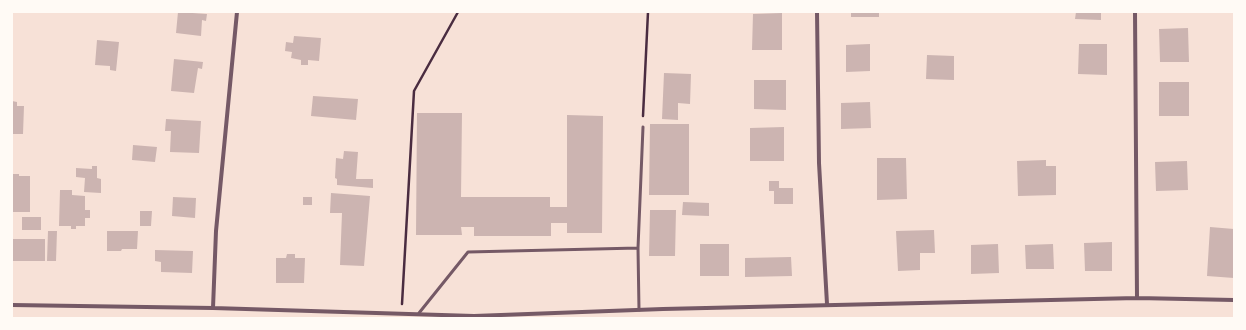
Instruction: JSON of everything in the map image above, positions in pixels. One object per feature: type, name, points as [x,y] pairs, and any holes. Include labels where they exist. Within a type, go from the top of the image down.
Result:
[{"type":"street","points":[[213,308],[216,231],[237,12]]},
{"type":"street","points":[[817,12],[819,163],[826,304]]},
{"type":"street","points":[[1135,12],[1137,298]]},
{"type":"street","points":[[12,305],[213,308],[401,314],[419,313],[474,316],[826,304],[1137,298],[1234,300]]},
{"type":"lane","points":[[639,310],[638,248],[643,127]]},
{"type":"lane","points":[[419,313],[468,252],[638,248]]},
{"type":"path","points":[[401,314],[414,91],[458,12]]},
{"type":"path","points":[[643,127],[648,12]]},
{"type":"building","points":[[178,12],[207,14],[206,21],[202,20],[201,36],[176,33]]},
{"type":"building","points":[[851,12],[879,12],[879,17],[851,17]]},
{"type":"building","points":[[1076,12],[1101,12],[1101,20],[1075,19]]},
{"type":"building","points":[[782,13],[782,50],[752,50],[753,14]]},
{"type":"building","points":[[1188,28],[1189,62],[1160,62],[1159,29]]},
{"type":"building","points":[[294,36],[321,38],[319,61],[308,60],[308,65],[301,65],[301,60],[291,58],[292,52],[285,51],[286,42],[293,43]]},
{"type":"building","points":[[97,40],[119,42],[116,71],[110,70],[110,66],[95,65]]},
{"type":"building","points":[[870,44],[870,71],[846,72],[846,45]]},
{"type":"building","points":[[1079,44],[1107,44],[1107,75],[1078,74]]},
{"type":"building","points":[[927,55],[954,56],[954,80],[926,79]]},
{"type":"building","points":[[174,59],[203,62],[202,69],[198,68],[194,93],[171,91]]},
{"type":"building","points":[[664,73],[691,74],[690,104],[678,103],[678,120],[662,119]]},
{"type":"building","points":[[754,80],[786,80],[786,110],[754,109]]},
{"type":"building","points":[[1159,82],[1189,82],[1189,116],[1159,116]]},
{"type":"building","points":[[313,96],[358,99],[356,120],[311,116]]},
{"type":"building","points":[[12,101],[17,102],[17,106],[24,106],[23,134],[12,134]]},
{"type":"building","points":[[870,102],[871,128],[841,129],[841,103]]},
{"type":"building","points":[[417,113],[462,113],[461,197],[550,197],[550,207],[567,207],[567,115],[603,116],[602,233],[567,233],[567,223],[551,223],[551,236],[474,236],[474,227],[461,227],[462,235],[416,235]]},
{"type":"building","points":[[166,119],[201,121],[199,153],[170,152],[171,131],[165,131]]},
{"type":"building","points":[[650,124],[689,124],[689,195],[649,195]]},
{"type":"building","points":[[784,127],[784,161],[750,161],[750,128]]},
{"type":"building","points":[[133,145],[157,147],[155,162],[132,160]]},
{"type":"building","points":[[344,151],[358,152],[356,179],[373,179],[373,188],[337,185],[337,179],[335,178],[336,158],[343,159]]},
{"type":"building","points":[[877,158],[906,158],[907,199],[877,200]]},
{"type":"building","points":[[1046,160],[1046,166],[1056,166],[1056,195],[1018,196],[1017,161]]},
{"type":"building","points":[[1187,161],[1188,190],[1156,191],[1155,162]]},
{"type":"building","points":[[92,166],[97,166],[97,178],[101,179],[101,193],[84,192],[85,178],[76,177],[76,168],[92,169]]},
{"type":"building","points":[[12,174],[19,174],[19,176],[30,176],[30,212],[12,212]]},
{"type":"building","points":[[769,181],[779,181],[779,188],[793,188],[793,204],[774,204],[774,191],[769,191]]},
{"type":"building","points":[[60,190],[72,190],[72,195],[85,196],[85,210],[90,210],[90,218],[85,218],[85,226],[76,226],[76,229],[71,229],[71,226],[59,226]]},
{"type":"building","points":[[331,193],[370,196],[364,266],[340,265],[342,213],[330,213]]},
{"type":"building","points":[[173,197],[196,198],[195,218],[172,216]]},
{"type":"building","points":[[303,197],[312,197],[312,205],[303,205]]},
{"type":"building","points":[[683,202],[709,203],[709,216],[682,215]]},
{"type":"building","points":[[650,210],[676,210],[675,256],[649,256]]},
{"type":"building","points":[[140,211],[152,211],[151,226],[140,226]]},
{"type":"building","points":[[22,217],[41,217],[41,230],[22,230]]},
{"type":"building","points":[[1210,227],[1234,229],[1234,278],[1207,276]]},
{"type":"building","points":[[934,230],[935,253],[920,253],[920,270],[898,271],[896,231]]},
{"type":"building","points":[[48,231],[57,231],[56,261],[47,261]]},
{"type":"building","points":[[107,231],[138,231],[137,249],[107,251]]},
{"type":"building","points":[[12,239],[45,239],[45,261],[12,261]]},
{"type":"building","points":[[1112,242],[1112,271],[1085,271],[1084,243]]},
{"type":"building","points":[[700,244],[729,244],[729,276],[700,276]]},
{"type":"building","points":[[998,244],[999,273],[971,274],[971,245]]},
{"type":"building","points":[[1053,244],[1054,269],[1026,269],[1025,245]]},
{"type":"building","points":[[155,250],[193,251],[192,273],[161,272],[161,262],[155,261]]},
{"type":"building","points":[[287,254],[295,254],[295,258],[305,258],[304,283],[276,283],[276,258],[286,258]]},
{"type":"building","points":[[791,257],[792,276],[745,277],[745,258]]}]
